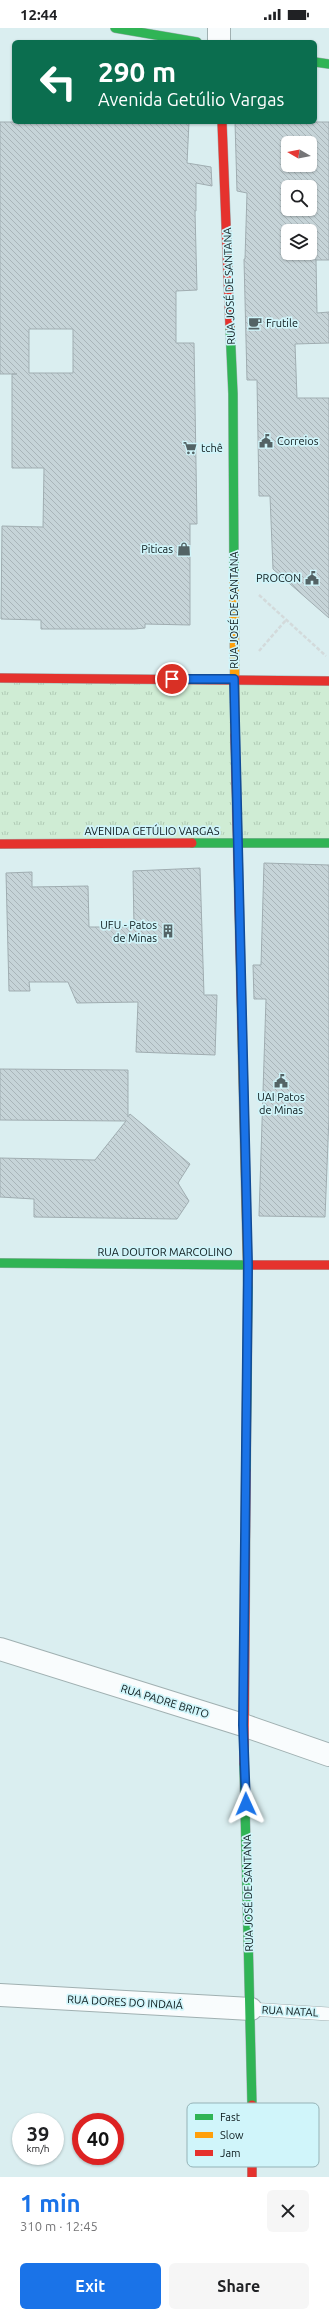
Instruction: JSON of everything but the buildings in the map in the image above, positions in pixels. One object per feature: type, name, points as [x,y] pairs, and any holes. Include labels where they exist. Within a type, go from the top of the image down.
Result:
[{"type":"street","points":[[115,28],[185,40]]},
{"type":"street","points":[[219,28],[219,40]]},
{"type":"street","points":[[317,62],[329,64]]},
{"type":"street","name":"RUA JOSÉ DE SANTANA","points":[[222,124],[233,394],[234,679],[248,1265],[243,1725],[251,2010],[252,2103]]},
{"type":"street","points":[[0,678],[329,681]]},
{"type":"street","name":"AVENIDA GETÚLIO VARGAS","points":[[0,844],[329,843]]},
{"type":"street","name":"RUA DOUTOR MARCOLINO","points":[[0,1263],[329,1265]]},
{"type":"street","name":"RUA PADRE BRITO","points":[[0,1649],[243,1725],[329,1755]]},
{"type":"street","name":"RUA DORES DO INDAIÁ","points":[[0,1995],[251,2010]]},
{"type":"street","name":"RUA JOSÉ DE SANTANA","points":[[252,2167],[252,2177]]},
{"type":"lane","name":"RUA NATAL","points":[[251,2010],[329,2014]]},
{"type":"path","points":[[234,572],[329,659]]},
{"type":"green space","points":[[0,678],[329,681],[329,843],[0,844]]},
{"type":"traffic: fast","points":[[115,28],[185,40]]},
{"type":"traffic: fast","points":[[317,62],[329,64]]},
{"type":"traffic: fast","points":[[230,327],[233,394],[234,575]]},
{"type":"traffic: fast","points":[[192,843],[329,843]]},
{"type":"traffic: fast","points":[[0,1263],[248,1265]]},
{"type":"traffic: fast","points":[[246,1470],[248,1285]]},
{"type":"traffic: fast","points":[[244,1764],[252,2103]]},
{"type":"traffic: slow","points":[[234,575],[235,735]]},
{"type":"traffic: slow","points":[[242,1029],[248,1285]]},
{"type":"traffic: jam","points":[[222,124],[230,327]]},
{"type":"traffic: jam","points":[[0,678],[329,681]]},
{"type":"traffic: jam","points":[[235,735],[242,1029]]},
{"type":"traffic: jam","points":[[0,844],[192,843]]},
{"type":"traffic: jam","points":[[248,1265],[329,1265]]},
{"type":"traffic: jam","points":[[244,1764],[246,1470]]},
{"type":"traffic: jam","points":[[252,2167],[252,2177]]},
{"type":"place","name":"Frutile","points":[[255,323]]},
{"type":"place","name":"Correios","points":[[266,441]]},
{"type":"place","name":"tchê","points":[[190,448]]},
{"type":"place","name":"Piticas","points":[[184,549]]},
{"type":"place","name":"PROCON","points":[[312,578]]},
{"type":"place","name":"UFU - Patos de Minas","points":[[168,931]]},
{"type":"place","name":"UAI Patos de Minas","points":[[281,1081]]},
{"type":"route","points":[[172,679],[234,679],[248,1265],[243,1725],[246,1804]]}]
